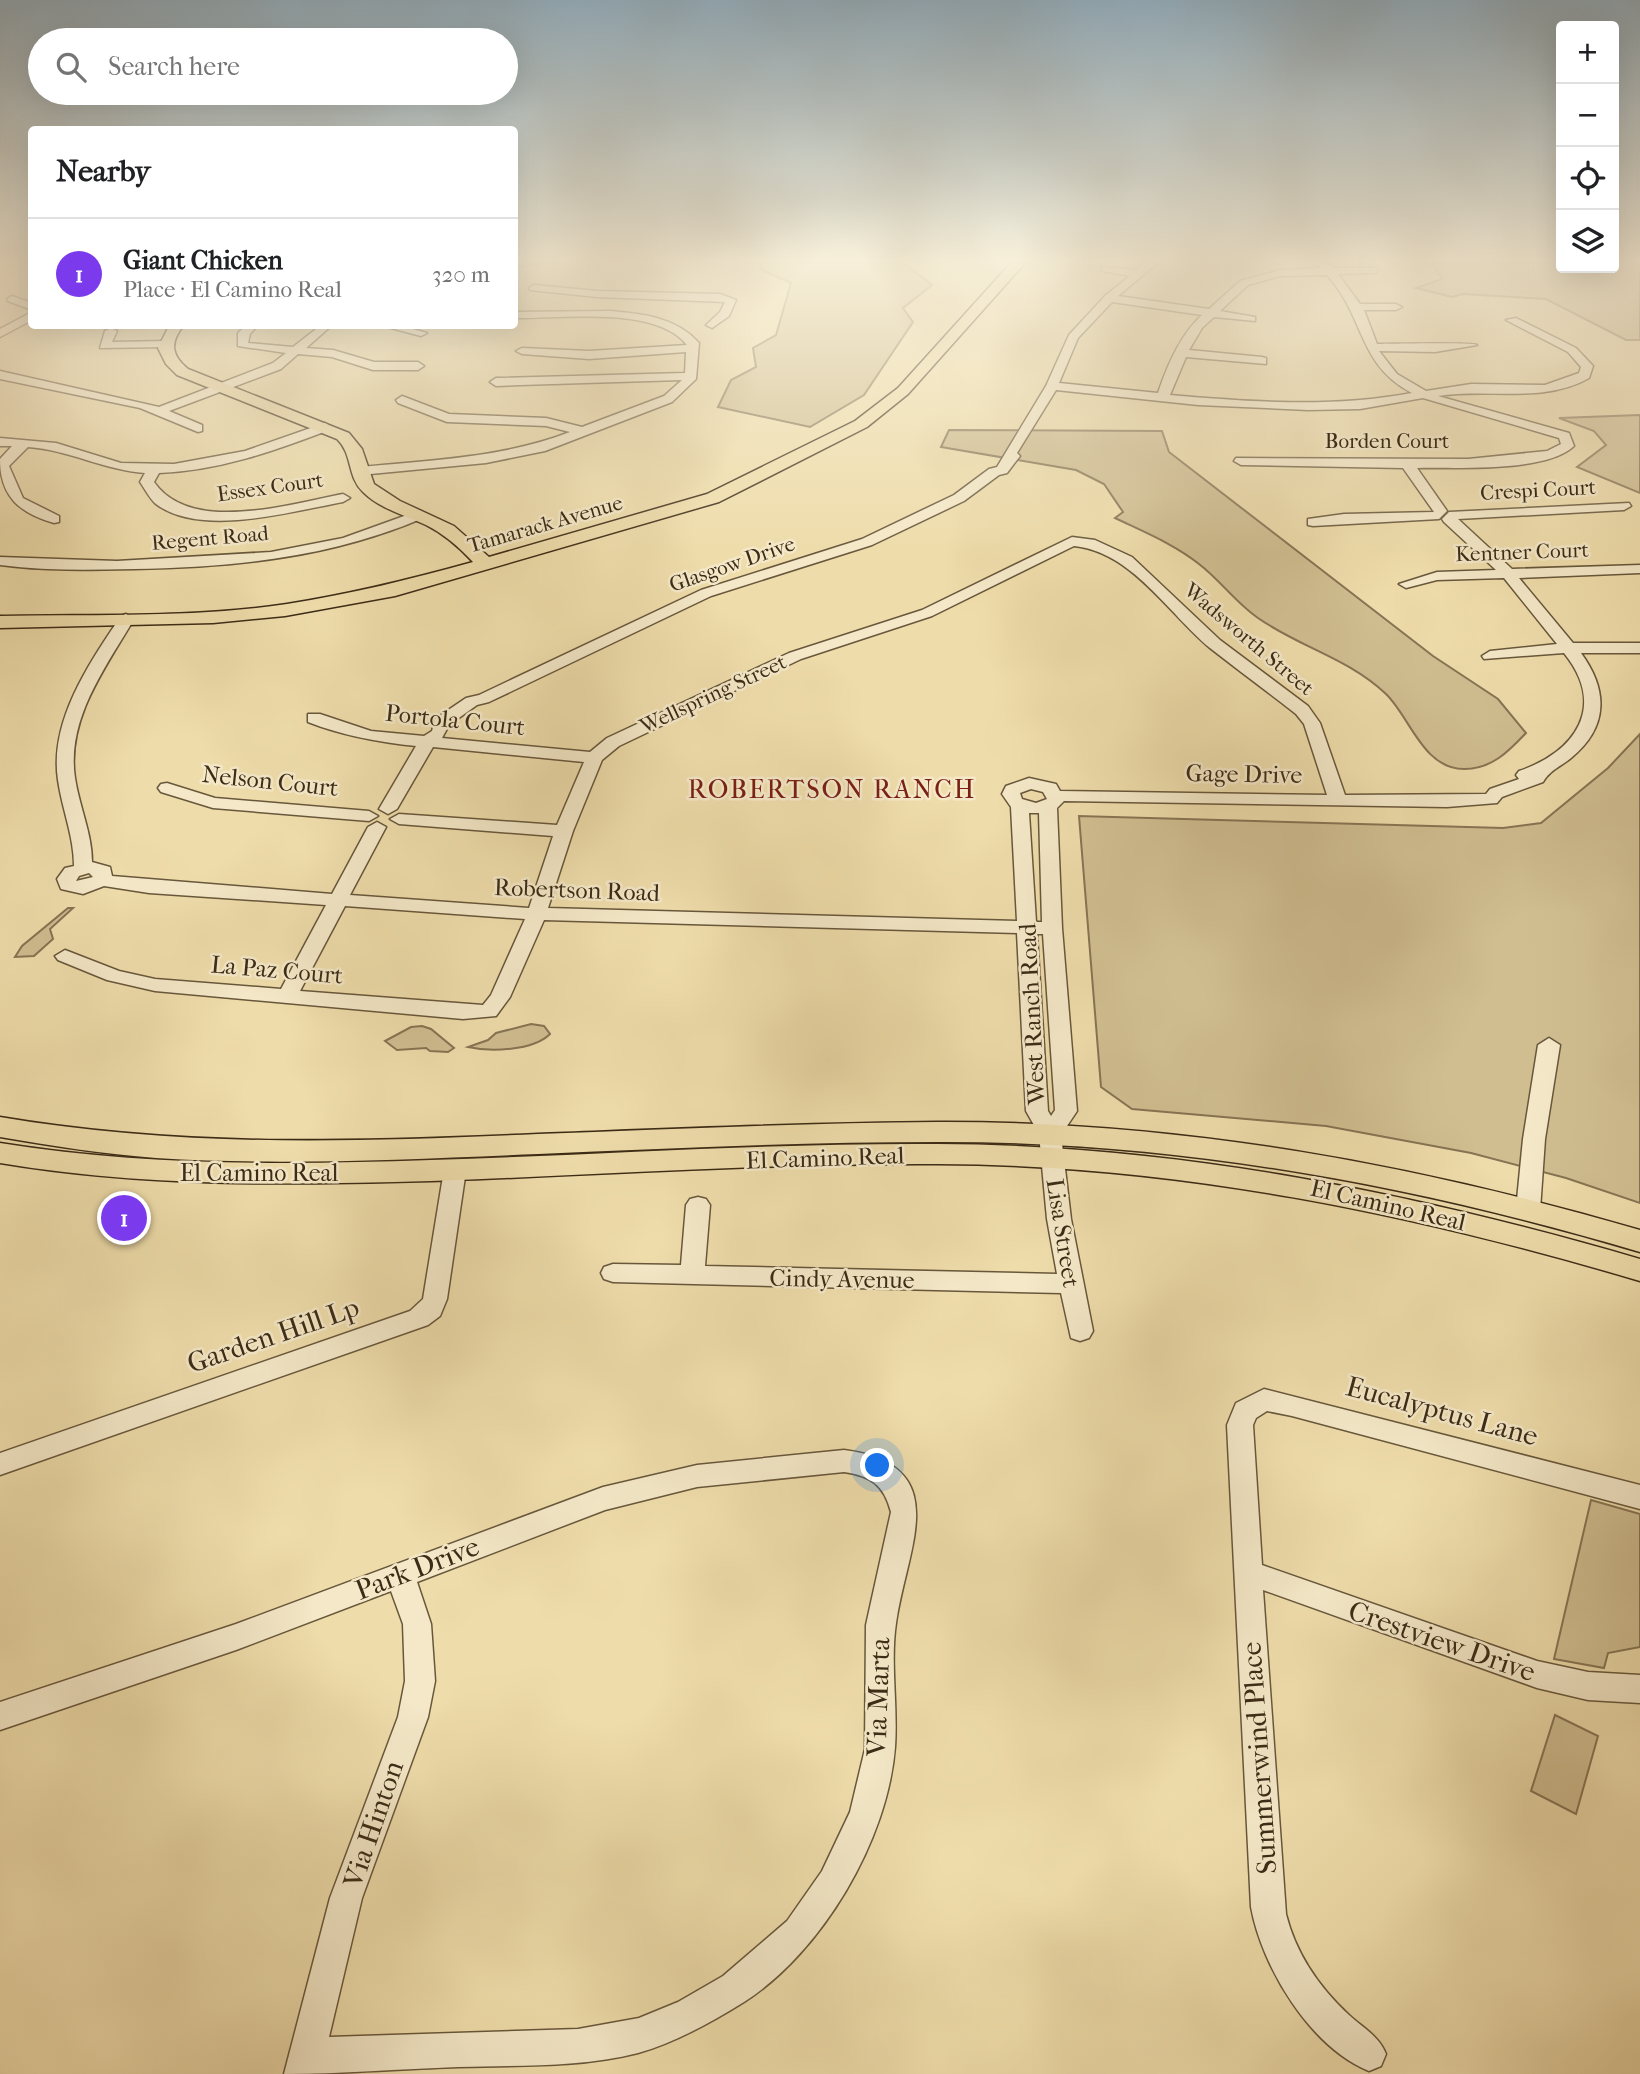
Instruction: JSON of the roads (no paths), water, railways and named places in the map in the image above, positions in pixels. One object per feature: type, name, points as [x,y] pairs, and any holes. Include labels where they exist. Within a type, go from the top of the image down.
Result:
[{"type":"main road","points":[[168,360],[173,367],[220,389],[343,436],[355,445],[360,471],[367,486],[382,498],[461,539],[487,565]]},
{"type":"main road","name":"Tamarack Avenue","points":[[0,622],[193,618],[285,610],[388,592],[487,565],[713,498],[861,424],[902,391],[931,360]]},
{"type":"main road","name":"El Camino Real","points":[[0,1126],[85,1141],[254,1152],[881,1133],[1050,1146],[1304,1185],[1437,1215],[1640,1270]]},
{"type":"main road","name":"El Camino Real","points":[[0,1153],[114,1169],[236,1176],[938,1154],[1130,1139],[1305,1161],[1440,1188],[1640,1241]]},
{"type":"street","points":[[159,411],[277,366],[285,360]]},
{"type":"street","points":[[352,360],[373,366],[418,366]]},
{"type":"street","points":[[360,471],[522,453],[585,432],[668,398],[682,388],[690,376],[692,360]]},
{"type":"street","name":"Glasgow Drive","points":[[434,736],[483,699],[706,593],[839,554],[959,498],[994,472],[1002,470],[1013,456],[1010,454],[1052,386],[1063,360]]},
{"type":"street","points":[[1163,397],[1178,360]]},
{"type":"street","points":[[1250,360],[1262,361]]},
{"type":"street","points":[[1381,360],[1390,373],[1430,395]]},
{"type":"street","points":[[1052,386],[1238,405],[1332,406],[1396,402],[1470,388],[1553,387],[1573,383],[1585,375],[1587,366],[1582,360]]},
{"type":"street","points":[[0,375],[124,400],[198,428]]},
{"type":"street","points":[[496,382],[578,382],[690,376]]},
{"type":"street","name":"Borden Court","points":[[1241,461],[1408,463],[1544,455],[1568,446],[1564,436],[1486,415],[1430,395]]},
{"type":"street","points":[[402,400],[447,418],[535,421],[585,432]]},
{"type":"street","points":[[0,442],[26,442],[62,449],[102,463],[155,469],[196,467],[234,459],[325,428]]},
{"type":"street","points":[[26,442],[11,453],[2,466],[17,500],[54,519]]},
{"type":"street","name":"Gage Drive","points":[[1020,806],[1035,808],[1053,801],[1483,800],[1496,796],[1492,790],[1539,772],[1572,749],[1587,729],[1594,709],[1590,680],[1509,573],[1493,555],[1444,515],[1408,463]]},
{"type":"street","name":"Essex Court","points":[[155,469],[147,482],[151,492],[182,512],[195,515],[231,515],[343,498]]},
{"type":"street","name":"Crespi Court","points":[[1313,522],[1344,518],[1625,506]]},
{"type":"street","name":"Regent Road","points":[[0,561],[41,566],[218,561],[324,547],[374,536],[418,515]]},
{"type":"street","name":"Wellspring Street","points":[[594,758],[630,733],[754,673],[795,656],[927,613],[1064,543],[1090,543]]},
{"type":"street","name":"Wadsworth Street","points":[[1090,543],[1127,560],[1214,643],[1301,710],[1312,723],[1338,801]]},
{"type":"street","name":"Kentner Court","points":[[1406,584],[1437,576],[1640,569]]},
{"type":"street","name":"Robertson Road","points":[[126,619],[81,701],[67,737],[65,768],[83,868],[68,876],[68,885],[83,888],[102,880],[149,887],[537,915],[1052,928]]},
{"type":"street","points":[[1490,656],[1568,648],[1640,648]]},
{"type":"street","name":"Portola Court","points":[[314,718],[371,736],[434,736],[594,758]]},
{"type":"street","points":[[287,996],[337,901],[373,821],[392,824],[393,814],[434,736]]},
{"type":"street","points":[[537,915],[564,831],[594,758]]},
{"type":"street","points":[[1020,806],[1011,794],[1022,785],[1044,785],[1053,801]]},
{"type":"street","name":"Nelson Court","points":[[167,788],[213,803],[373,821]]},
{"type":"street","name":"West Ranch Road","points":[[1050,1146],[1066,1112],[1052,928],[1053,801]]},
{"type":"street","name":"West Ranch Road","points":[[1020,806],[1037,1111],[1050,1146]]},
{"type":"street","points":[[393,814],[564,831]]},
{"type":"street","name":"La Paz Court","points":[[65,956],[114,976],[155,985],[463,1013],[489,1011],[500,997],[537,915]]},
{"type":"street","points":[[1528,1210],[1534,1139],[1549,1045]]},
{"type":"street","name":"Lisa Street","points":[[1050,1146],[1070,1284],[1080,1331]]},
{"type":"street","name":"Garden Hill Lp","points":[[0,1464],[419,1318],[430,1309],[435,1298],[455,1170]]},
{"type":"street","points":[[692,1275],[698,1205]]},
{"type":"street","name":"Cindy Avenue","points":[[613,1273],[1070,1284]]},
{"type":"street","name":"Eucalyptus Lane","points":[[1240,1425],[1245,1411],[1264,1400],[1292,1405],[1640,1497]]},
{"type":"street","name":"Summerwind Place","points":[[1240,1425],[1270,1922],[1286,1961],[1306,1996],[1340,2033],[1369,2054]]},
{"type":"street","name":"Park Drive","points":[[0,1716],[236,1637],[603,1499],[704,1475],[844,1461]]},
{"type":"street","name":"Via Marta","points":[[304,2064],[578,2046],[639,2035],[690,2014],[735,1988],[799,1933],[834,1883],[865,1814],[880,1749],[881,1625],[905,1512],[899,1490],[887,1475],[866,1464],[844,1461]]},
{"type":"street","name":"Crestview Drive","points":[[1247,1573],[1524,1670],[1569,1683],[1616,1690],[1640,1689]]},
{"type":"street","name":"Via Hinton","points":[[304,2064],[346,1898],[413,1717],[420,1681],[417,1624],[400,1574]]},
{"type":"place","name":"Giant Chicken","points":[[124,1218]]},
{"type":"district","name":"ROBERTSON RANCH","points":[[832,789]]}]
